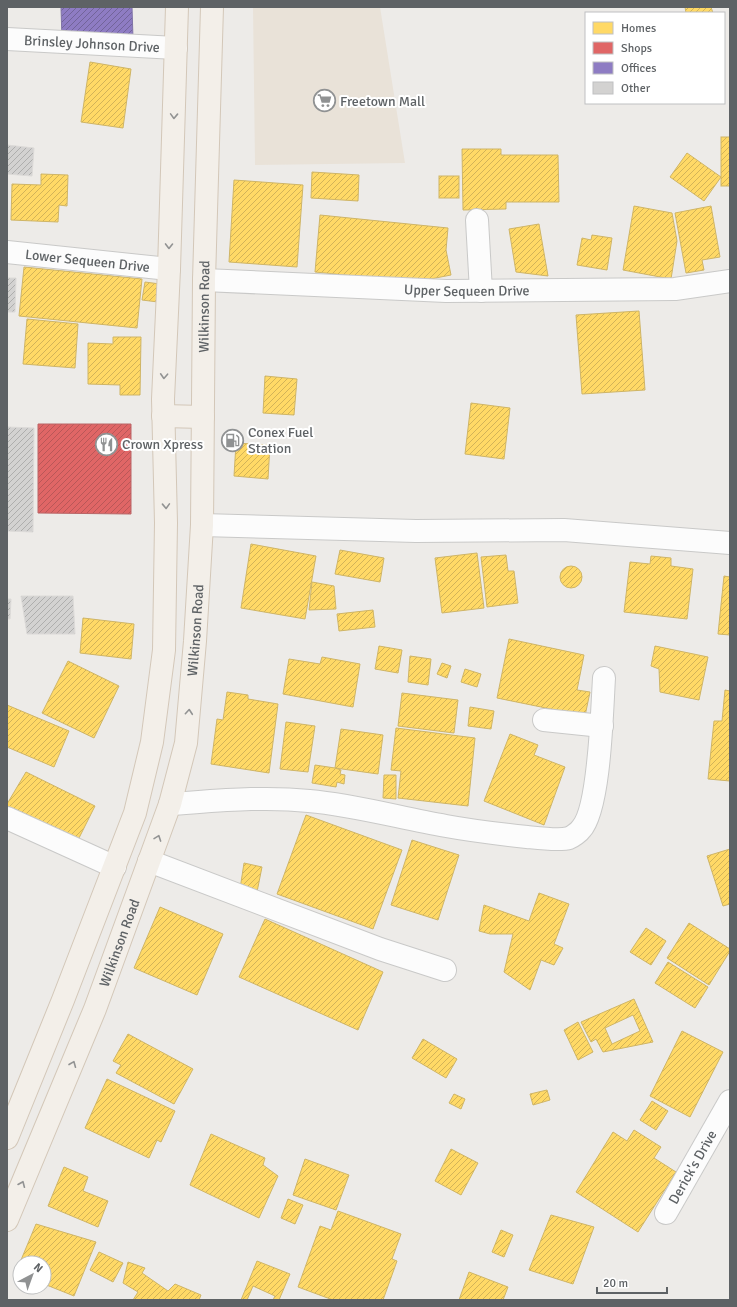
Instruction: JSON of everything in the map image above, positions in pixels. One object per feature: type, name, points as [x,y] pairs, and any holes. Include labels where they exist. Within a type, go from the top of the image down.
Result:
[{"type":"main road","points":[[7,1138],[63,1000],[135,814],[152,742],[164,650],[166,524],[163,399],[169,269],[177,7]]},
{"type":"main road","name":"Wilkinson Road","points":[[7,1220],[95,1008],[170,804],[186,743],[195,641],[202,525],[204,280],[212,7]]},
{"type":"main road","points":[[175,86],[210,87]]},
{"type":"main road","points":[[164,416],[203,416]]},
{"type":"street","name":"Brinsley Johnson Drive","points":[[7,39],[176,48]]},
{"type":"street","points":[[478,220],[481,290]]},
{"type":"street","name":"Lower Sequeen Drive","points":[[7,252],[169,269]]},
{"type":"street","name":"Upper Sequeen Drive","points":[[204,280],[446,291],[675,288],[730,281]]},
{"type":"street","points":[[202,525],[416,531],[564,530],[730,543]]},
{"type":"street","points":[[170,804],[266,799],[309,801],[365,808],[445,826],[498,834],[550,839],[569,838],[581,830],[589,817],[594,793],[602,726],[604,678]]},
{"type":"street","points":[[544,720],[602,726]]},
{"type":"street","points":[[7,818],[115,867]]},
{"type":"street","points":[[150,861],[373,946],[445,970]]},
{"type":"street","name":"Derick's Drive","points":[[666,1213],[730,1101]]},
{"type":"shaded area","points":[[253,7],[380,7],[405,163],[255,165]]},
{"type":"building: Homes","points":[[685,7],[711,7],[713,12],[686,12]]},
{"type":"building: Homes","points":[[90,62],[131,69],[123,128],[81,122]]},
{"type":"building: Homes","points":[[721,137],[730,137],[730,186],[721,186]]},
{"type":"building: Homes","points":[[462,149],[501,149],[501,155],[558,155],[559,202],[506,202],[506,209],[463,210]]},
{"type":"building: Homes","points":[[687,153],[721,177],[704,201],[670,177]]},
{"type":"building: Homes","points":[[312,172],[359,175],[358,201],[311,198]]},
{"type":"building: Homes","points":[[41,174],[68,175],[67,206],[59,205],[58,222],[11,220],[12,184],[41,185]]},
{"type":"building: Homes","points":[[439,176],[459,176],[459,198],[439,198]]},
{"type":"building: Homes","points":[[234,180],[303,185],[297,267],[229,262]]},
{"type":"building: Homes","points":[[634,206],[672,213],[677,241],[671,279],[623,270]]},
{"type":"building: Homes","points":[[711,206],[720,257],[702,260],[704,270],[686,273],[675,213]]},
{"type":"building: Homes","points":[[320,215],[448,228],[446,250],[451,275],[415,282],[315,272]]},
{"type":"building: Homes","points":[[539,224],[548,276],[516,272],[509,229]]},
{"type":"building: Homes","points":[[592,235],[612,238],[607,270],[577,265],[582,238],[591,240]]},
{"type":"building: Homes","points":[[24,267],[142,279],[137,328],[19,316]]},
{"type":"building: Homes","points":[[145,282],[160,284],[158,302],[142,300]]},
{"type":"building: Homes","points":[[639,311],[645,390],[582,394],[576,315]]},
{"type":"building: Homes","points":[[27,319],[78,324],[75,368],[23,364]]},
{"type":"building: Homes","points":[[113,337],[141,337],[140,395],[120,395],[120,385],[88,384],[88,343],[113,344]]},
{"type":"building: Homes","points":[[265,376],[297,379],[294,415],[263,413]]},
{"type":"building: Homes","points":[[471,403],[510,408],[504,459],[465,454]]},
{"type":"building: Homes","points":[[236,443],[270,445],[268,479],[234,476]]},
{"type":"building: Homes","points":[[251,544],[316,556],[305,619],[241,608]]},
{"type":"building: Homes","points":[[340,550],[384,558],[380,582],[335,574]]},
{"type":"building: Homes","points":[[477,553],[484,608],[442,613],[435,558]]},
{"type":"building: Homes","points":[[506,555],[508,571],[514,571],[518,603],[487,607],[481,557]]},
{"type":"building: Homes","points":[[651,556],[671,558],[671,566],[693,569],[687,619],[624,612],[630,562],[650,564]]},
{"type":"building: Homes","points":[[571,566],[579,569],[582,577],[579,585],[571,588],[563,585],[560,577],[563,569]]},
{"type":"building: Homes","points":[[724,576],[730,577],[730,635],[718,634]]},
{"type":"building: Homes","points":[[312,582],[334,586],[336,609],[309,610]]},
{"type":"building: Homes","points":[[373,610],[375,627],[339,631],[337,614]]},
{"type":"building: Homes","points":[[83,618],[134,624],[131,659],[80,653]]},
{"type":"building: Homes","points":[[509,639],[584,655],[577,690],[590,692],[585,716],[497,698]]},
{"type":"building: Homes","points":[[379,646],[402,650],[398,673],[375,669]]},
{"type":"building: Homes","points":[[655,646],[708,657],[699,700],[660,692],[659,669],[651,666]]},
{"type":"building: Homes","points":[[410,656],[431,659],[428,685],[408,682]]},
{"type":"building: Homes","points":[[322,657],[360,664],[353,707],[283,694],[289,659],[320,664]]},
{"type":"building: Homes","points":[[68,661],[119,686],[94,738],[42,713]]},
{"type":"building: Homes","points":[[442,663],[451,666],[447,678],[437,674]]},
{"type":"building: Homes","points":[[465,669],[481,674],[477,687],[461,682]]},
{"type":"building: Homes","points":[[725,690],[730,691],[730,781],[708,779],[714,721],[722,721]]},
{"type":"building: Homes","points":[[227,692],[248,695],[248,699],[278,704],[269,773],[211,764],[217,719],[223,720]]},
{"type":"building: Homes","points":[[402,693],[458,700],[454,733],[398,726]]},
{"type":"building: Homes","points":[[7,705],[69,731],[54,767],[7,747]]},
{"type":"building: Homes","points":[[470,707],[494,711],[491,729],[468,726]]},
{"type":"building: Homes","points":[[286,722],[315,726],[308,772],[280,769]]},
{"type":"building: Homes","points":[[396,728],[475,738],[468,806],[398,798],[401,771],[391,770]]},
{"type":"building: Homes","points":[[341,729],[383,735],[378,774],[335,768]]},
{"type":"building: Homes","points":[[510,734],[538,745],[534,755],[565,767],[544,825],[484,801]]},
{"type":"building: Homes","points":[[315,765],[341,770],[340,774],[345,775],[344,784],[337,782],[336,787],[312,783]]},
{"type":"building: Homes","points":[[26,772],[95,806],[78,840],[7,808],[7,804]]},
{"type":"building: Homes","points":[[384,775],[396,775],[396,799],[383,798]]},
{"type":"building: Homes","points":[[306,815],[402,850],[373,929],[277,894]]},
{"type":"building: Homes","points":[[412,840],[459,855],[438,920],[391,905]]},
{"type":"building: Homes","points":[[730,849],[730,904],[723,906],[707,856]]},
{"type":"building: Homes","points":[[244,863],[262,867],[257,892],[240,889]]},
{"type":"building: Homes","points":[[539,893],[569,904],[554,944],[563,948],[554,965],[541,960],[530,990],[504,972],[513,934],[490,934],[479,931],[484,905],[529,921]]},
{"type":"building: Homes","points":[[160,907],[223,934],[197,995],[134,968]]},
{"type":"building: Homes","points":[[265,919],[383,972],[358,1030],[239,977]]},
{"type":"building: Homes","points":[[689,923],[730,949],[709,985],[667,958]]},
{"type":"building: Homes","points":[[646,928],[666,941],[651,965],[630,952]]},
{"type":"building: Homes","points":[[668,962],[708,987],[695,1008],[655,983]]},
{"type":"building: Homes","points":[[634,999],[653,1042],[603,1052],[596,1039],[591,1042],[581,1022]],"holes":[[[633,1015],[640,1031],[612,1044],[605,1028]]]},
{"type":"building: Homes","points":[[578,1022],[593,1052],[578,1060],[564,1030]]},
{"type":"building: Homes","points":[[682,1031],[723,1052],[690,1117],[650,1096]]},
{"type":"building: Homes","points":[[128,1034],[193,1069],[174,1104],[116,1073],[121,1065],[113,1061]]},
{"type":"building: Homes","points":[[423,1039],[457,1059],[446,1078],[412,1058]]},
{"type":"building: Homes","points":[[107,1079],[175,1111],[161,1142],[157,1140],[149,1158],[85,1128]]},
{"type":"building: Homes","points":[[547,1090],[550,1100],[533,1105],[530,1094]]},
{"type":"building: Homes","points":[[454,1094],[465,1099],[461,1109],[449,1103]]},
{"type":"building: Homes","points":[[652,1101],[668,1111],[656,1130],[640,1120]]},
{"type":"building: Homes","points":[[634,1130],[661,1147],[654,1158],[676,1172],[638,1232],[576,1192],[613,1132],[627,1141]]},
{"type":"building: Homes","points":[[211,1134],[265,1158],[263,1165],[278,1176],[259,1218],[190,1185]]},
{"type":"building: Homes","points":[[451,1149],[478,1163],[461,1195],[435,1181]]},
{"type":"building: Homes","points":[[305,1159],[349,1175],[336,1210],[293,1195]]},
{"type":"building: Homes","points":[[64,1167],[88,1177],[83,1191],[108,1201],[98,1227],[48,1206]]},
{"type":"building: Homes","points":[[288,1199],[303,1205],[295,1224],[281,1218]]},
{"type":"building: Homes","points":[[338,1211],[401,1234],[392,1259],[397,1261],[383,1300],[333,1300],[298,1287],[320,1226],[331,1230]]},
{"type":"building: Homes","points":[[551,1215],[594,1227],[573,1284],[529,1270]]},
{"type":"building: Homes","points":[[36,1224],[96,1242],[74,1296],[52,1287],[52,1255],[23,1255]]},
{"type":"building: Homes","points":[[501,1230],[513,1235],[504,1257],[492,1252]]},
{"type":"building: Homes","points":[[99,1252],[123,1263],[113,1282],[90,1270]]},
{"type":"building: Homes","points":[[257,1261],[290,1274],[279,1300],[273,1300],[275,1296],[253,1286],[247,1300],[241,1300]]},
{"type":"building: Homes","points":[[128,1262],[145,1268],[142,1273],[168,1291],[175,1284],[201,1295],[199,1300],[133,1300],[138,1292],[123,1283]]},
{"type":"building: Homes","points":[[469,1272],[508,1287],[503,1300],[459,1300]]},
{"type":"building: Shops","points":[[38,424],[131,424],[131,514],[38,513]]},
{"type":"building: Offices","points":[[61,7],[132,7],[133,39],[62,40]]},
{"type":"building: Other","points":[[7,145],[34,148],[32,176],[7,174]]},
{"type":"building: Other","points":[[7,278],[16,278],[15,312],[7,312]]},
{"type":"building: Other","points":[[7,427],[34,428],[33,532],[7,531]]},
{"type":"building: Other","points":[[21,596],[73,596],[75,634],[27,634]]},
{"type":"building: Other","points":[[7,599],[11,599],[10,619],[7,619]]},
{"type":"place","name":"Freetown Mall","points":[[324,101]]},
{"type":"place","name":"Conex Fuel Station","points":[[233,440]]},
{"type":"place","name":"Crown Xpress","points":[[107,444]]}]
